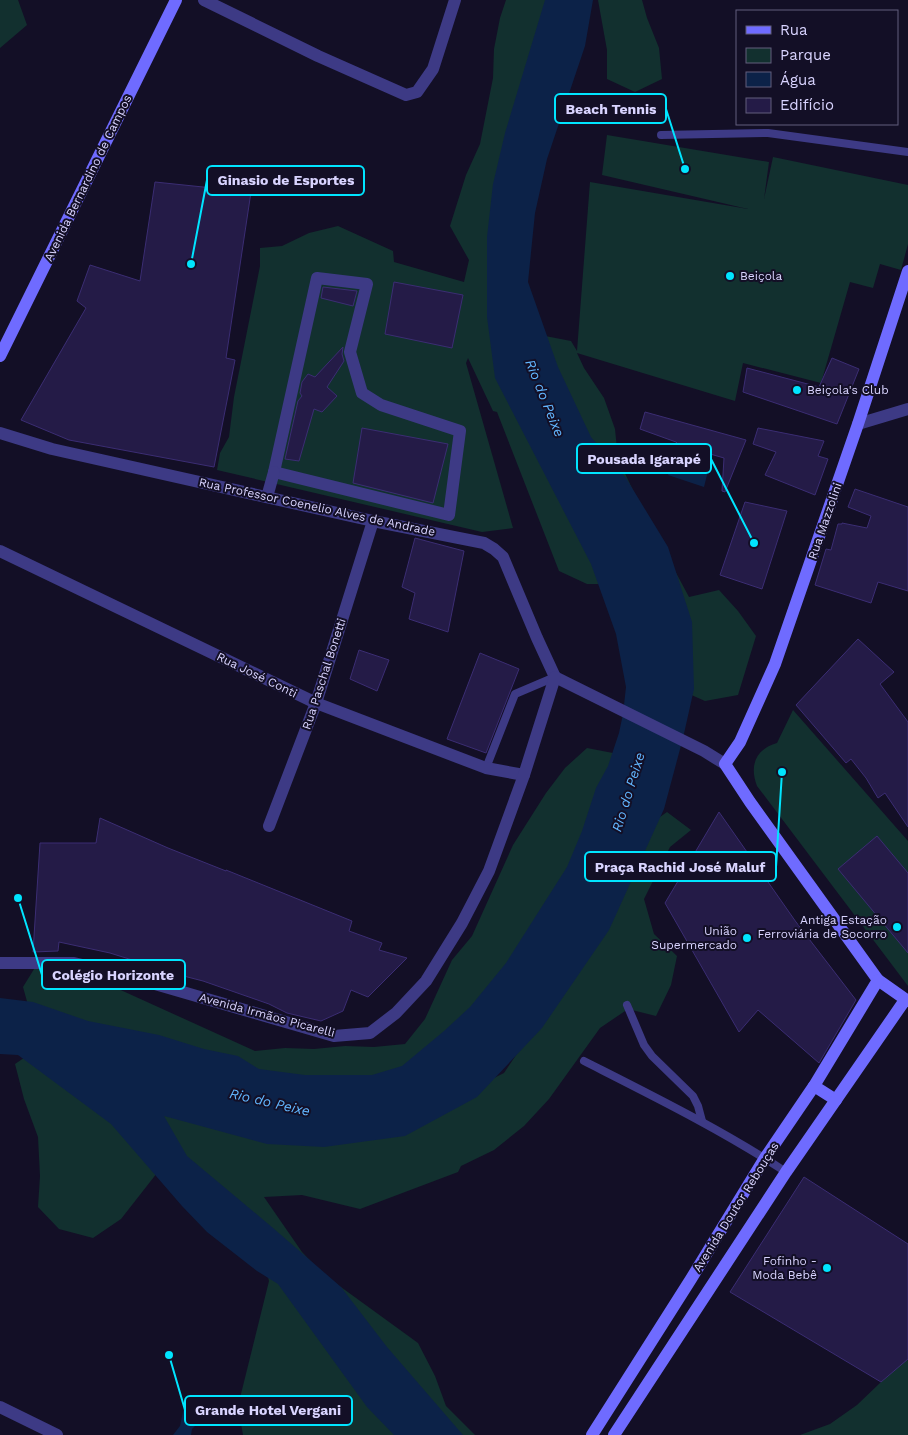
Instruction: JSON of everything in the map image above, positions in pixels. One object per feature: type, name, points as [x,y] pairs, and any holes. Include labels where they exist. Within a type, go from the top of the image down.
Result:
[{"type":"street","name":"Avenida Bernardino de Campos","points":[[0,356],[176,0]]},
{"type":"street","points":[[204,0],[318,56],[406,95],[417,92],[433,69],[454,0]]},
{"type":"street","name":"Rua Mazzolini","points":[[725,764],[740,742],[775,664],[858,424],[908,271]]},
{"type":"street","points":[[267,497],[317,278],[367,284],[350,352],[362,393],[381,405],[460,431],[449,515],[274,472]]},
{"type":"street","points":[[858,424],[908,409]]},
{"type":"street","name":"Rua Professor Coenelio Alves de Andrade","points":[[0,433],[52,449],[373,521],[484,543],[503,557],[536,638],[555,677]]},
{"type":"street","name":"Rua Paschal Bonetti","points":[[269,826],[316,703],[373,521]]},
{"type":"street","name":"Rua José Conti","points":[[0,551],[316,703],[486,768],[524,775]]},
{"type":"street","points":[[555,677],[704,751],[725,764],[878,980],[906,1000]]},
{"type":"street","name":"Avenida Irmãos Picarelli","points":[[0,963],[74,963],[124,975],[334,1036],[370,1033],[396,1013],[426,981],[462,923],[489,871],[524,775],[555,677]]},
{"type":"street","name":"Avenida Doutor Rebouças","points":[[592,1435],[765,1158],[814,1086],[878,980]]},
{"type":"street","name":"Avenida Doutor Rebouças","points":[[614,1435],[786,1172],[906,1000]]},
{"type":"street","points":[[814,1086],[836,1100]]},
{"type":"street","points":[[691,1279],[709,1292]]},
{"type":"street","points":[[618,1394],[634,1405]]},
{"type":"street","points":[[0,1407],[57,1435]]},
{"type":"lane","points":[[662,135],[768,133],[908,152]]},
{"type":"lane","points":[[486,768],[515,694],[555,677]]},
{"type":"lane","points":[[627,1005],[644,1045],[652,1056],[693,1096],[702,1121]]},
{"type":"lane","points":[[584,1061],[702,1121],[786,1172]]},
{"type":"green space","points":[[0,0],[18,0],[27,25],[0,48]]},
{"type":"green space","points":[[506,0],[551,0],[502,208],[540,335],[571,341],[577,351],[590,182],[748,209],[602,175],[607,135],[769,162],[764,199],[773,157],[908,185],[908,244],[901,270],[880,264],[873,288],[850,282],[821,383],[743,363],[735,401],[577,353],[584,368],[604,398],[615,429],[618,459],[644,513],[689,597],[719,590],[738,611],[756,636],[738,695],[705,701],[678,689],[616,584],[587,584],[559,571],[497,412],[493,411],[468,358],[466,363],[513,528],[482,532],[217,470],[220,453],[229,437],[234,397],[260,266],[260,248],[282,246],[309,233],[338,226],[393,251],[394,262],[464,282],[469,260],[450,226],[466,175],[480,144],[493,78],[494,49],[500,18]]},
{"type":"green space","points":[[598,0],[642,0],[659,48],[662,79],[635,92],[607,79],[607,50]]},
{"type":"green space","points":[[793,710],[908,841],[908,986],[757,786],[754,771],[756,759],[764,749],[777,743]]},
{"type":"green space","points":[[587,748],[618,754],[617,812],[438,1106],[504,1073],[582,957],[640,831],[667,812],[691,830],[670,847],[644,899],[654,934],[677,956],[671,985],[656,1016],[628,1009],[600,1028],[549,1099],[524,1126],[494,1150],[461,1166],[458,1172],[360,1209],[302,1195],[264,1197],[302,1252],[323,1274],[418,1343],[435,1376],[446,1406],[475,1435],[243,1435],[238,1406],[269,1281],[260,1245],[168,1159],[121,1219],[93,1238],[59,1229],[38,1207],[40,1176],[38,1137],[24,1099],[15,1064],[43,1045],[31,1016],[23,987],[39,961],[70,967],[255,1051],[285,1048],[374,1047],[405,1044],[425,1019],[452,960],[472,936],[513,845],[546,793],[565,768]]},
{"type":"green space","points":[[908,1360],[908,1435],[800,1435],[830,1424],[857,1405],[902,1362]]},
{"type":"water","name":"Rio do Peixe","points":[[545,0],[593,0],[585,46],[547,159],[535,213],[528,282],[558,367],[591,437],[626,478],[668,547],[692,622],[694,689],[664,809],[609,930],[542,1028],[477,1097],[405,1136],[324,1147],[267,1144],[164,1116],[187,1156],[341,1287],[387,1347],[463,1435],[394,1435],[367,1407],[278,1284],[257,1271],[207,1232],[111,1124],[18,1055],[0,1054],[0,998],[33,1002],[88,1021],[159,1035],[204,1049],[238,1056],[259,1069],[305,1075],[372,1075],[402,1066],[470,1007],[506,963],[567,867],[582,831],[596,788],[608,766],[619,733],[626,687],[616,634],[591,564],[495,378],[487,317],[487,237],[493,184],[505,133]]},
{"type":"water","points":[[674,454],[710,463],[704,487],[668,475]]},
{"type":"water","points":[[199,1403],[205,1416],[192,1429],[191,1435],[173,1435],[180,1426],[184,1407]]},
{"type":"building","points":[[155,182],[251,192],[226,358],[235,360],[214,467],[69,440],[21,420],[86,308],[77,301],[90,265],[140,281]]},
{"type":"building","points":[[394,282],[463,295],[452,348],[385,334]]},
{"type":"building","points":[[323,287],[357,291],[353,306],[321,298]]},
{"type":"building","points":[[343,347],[344,361],[327,387],[337,396],[322,412],[314,409],[299,461],[285,459],[298,401],[302,396],[300,393],[302,382],[308,374],[315,377]]},
{"type":"building","name":"Beiçola's Club","points":[[832,358],[859,369],[837,424],[743,392],[747,368],[819,387]]},
{"type":"building","points":[[645,412],[746,440],[725,492],[722,491],[724,458],[679,445],[676,442],[640,429]]},
{"type":"building","points":[[362,428],[448,444],[433,503],[353,483]]},
{"type":"building","points":[[758,428],[824,441],[818,456],[828,459],[815,495],[765,475],[776,452],[753,444]]},
{"type":"building","points":[[855,489],[908,507],[908,591],[878,582],[871,603],[815,585],[826,549],[831,550],[838,524],[842,523],[867,528],[871,516],[848,507]]},
{"type":"building","points":[[745,502],[787,511],[762,589],[720,575]]},
{"type":"building","points":[[415,538],[464,551],[448,632],[409,619],[415,593],[402,587]]},
{"type":"building","points":[[858,639],[894,672],[880,684],[908,722],[908,827],[885,793],[878,798],[866,778],[851,759],[846,763],[796,705]]},
{"type":"building","points":[[359,650],[389,660],[377,691],[350,679]]},
{"type":"building","points":[[480,653],[519,669],[486,753],[447,739]]},
{"type":"building","name":"União Supermercado","points":[[719,812],[796,922],[856,1000],[819,1063],[758,1010],[739,1032],[665,903]]},
{"type":"building","points":[[100,818],[168,848],[352,921],[349,931],[382,943],[379,950],[407,958],[368,997],[351,990],[343,1011],[321,1021],[287,1013],[269,1004],[203,981],[145,966],[145,964],[110,953],[59,942],[58,951],[33,952],[40,843],[96,843]]},
{"type":"building","points":[[877,836],[908,873],[908,953],[838,869]]},
{"type":"building","name":"Fofinho - Moda Bebê","points":[[804,1177],[908,1244],[908,1359],[881,1382],[730,1292]]},
{"type":"place","name":"Beach Tennis","points":[[685,169]]},
{"type":"place","name":"Ginasio de Esportes","points":[[191,264]]},
{"type":"place","name":"Beiçola","points":[[730,276]]},
{"type":"place","name":"Beiçola's Club","points":[[797,390]]},
{"type":"place","name":"Pousada Igarapé","points":[[754,543]]},
{"type":"place","name":"Praça Rachid José Maluf","points":[[782,772]]},
{"type":"place","name":"Colégio Horizonte","points":[[18,898]]},
{"type":"place","name":"Antiga Estação Ferroviária de Socorro","points":[[897,927]]},
{"type":"place","name":"União Supermercado","points":[[747,938]]},
{"type":"place","name":"Fofinho - Moda Bebê","points":[[827,1268]]},
{"type":"place","name":"Grande Hotel Vergani","points":[[169,1355]]}]
